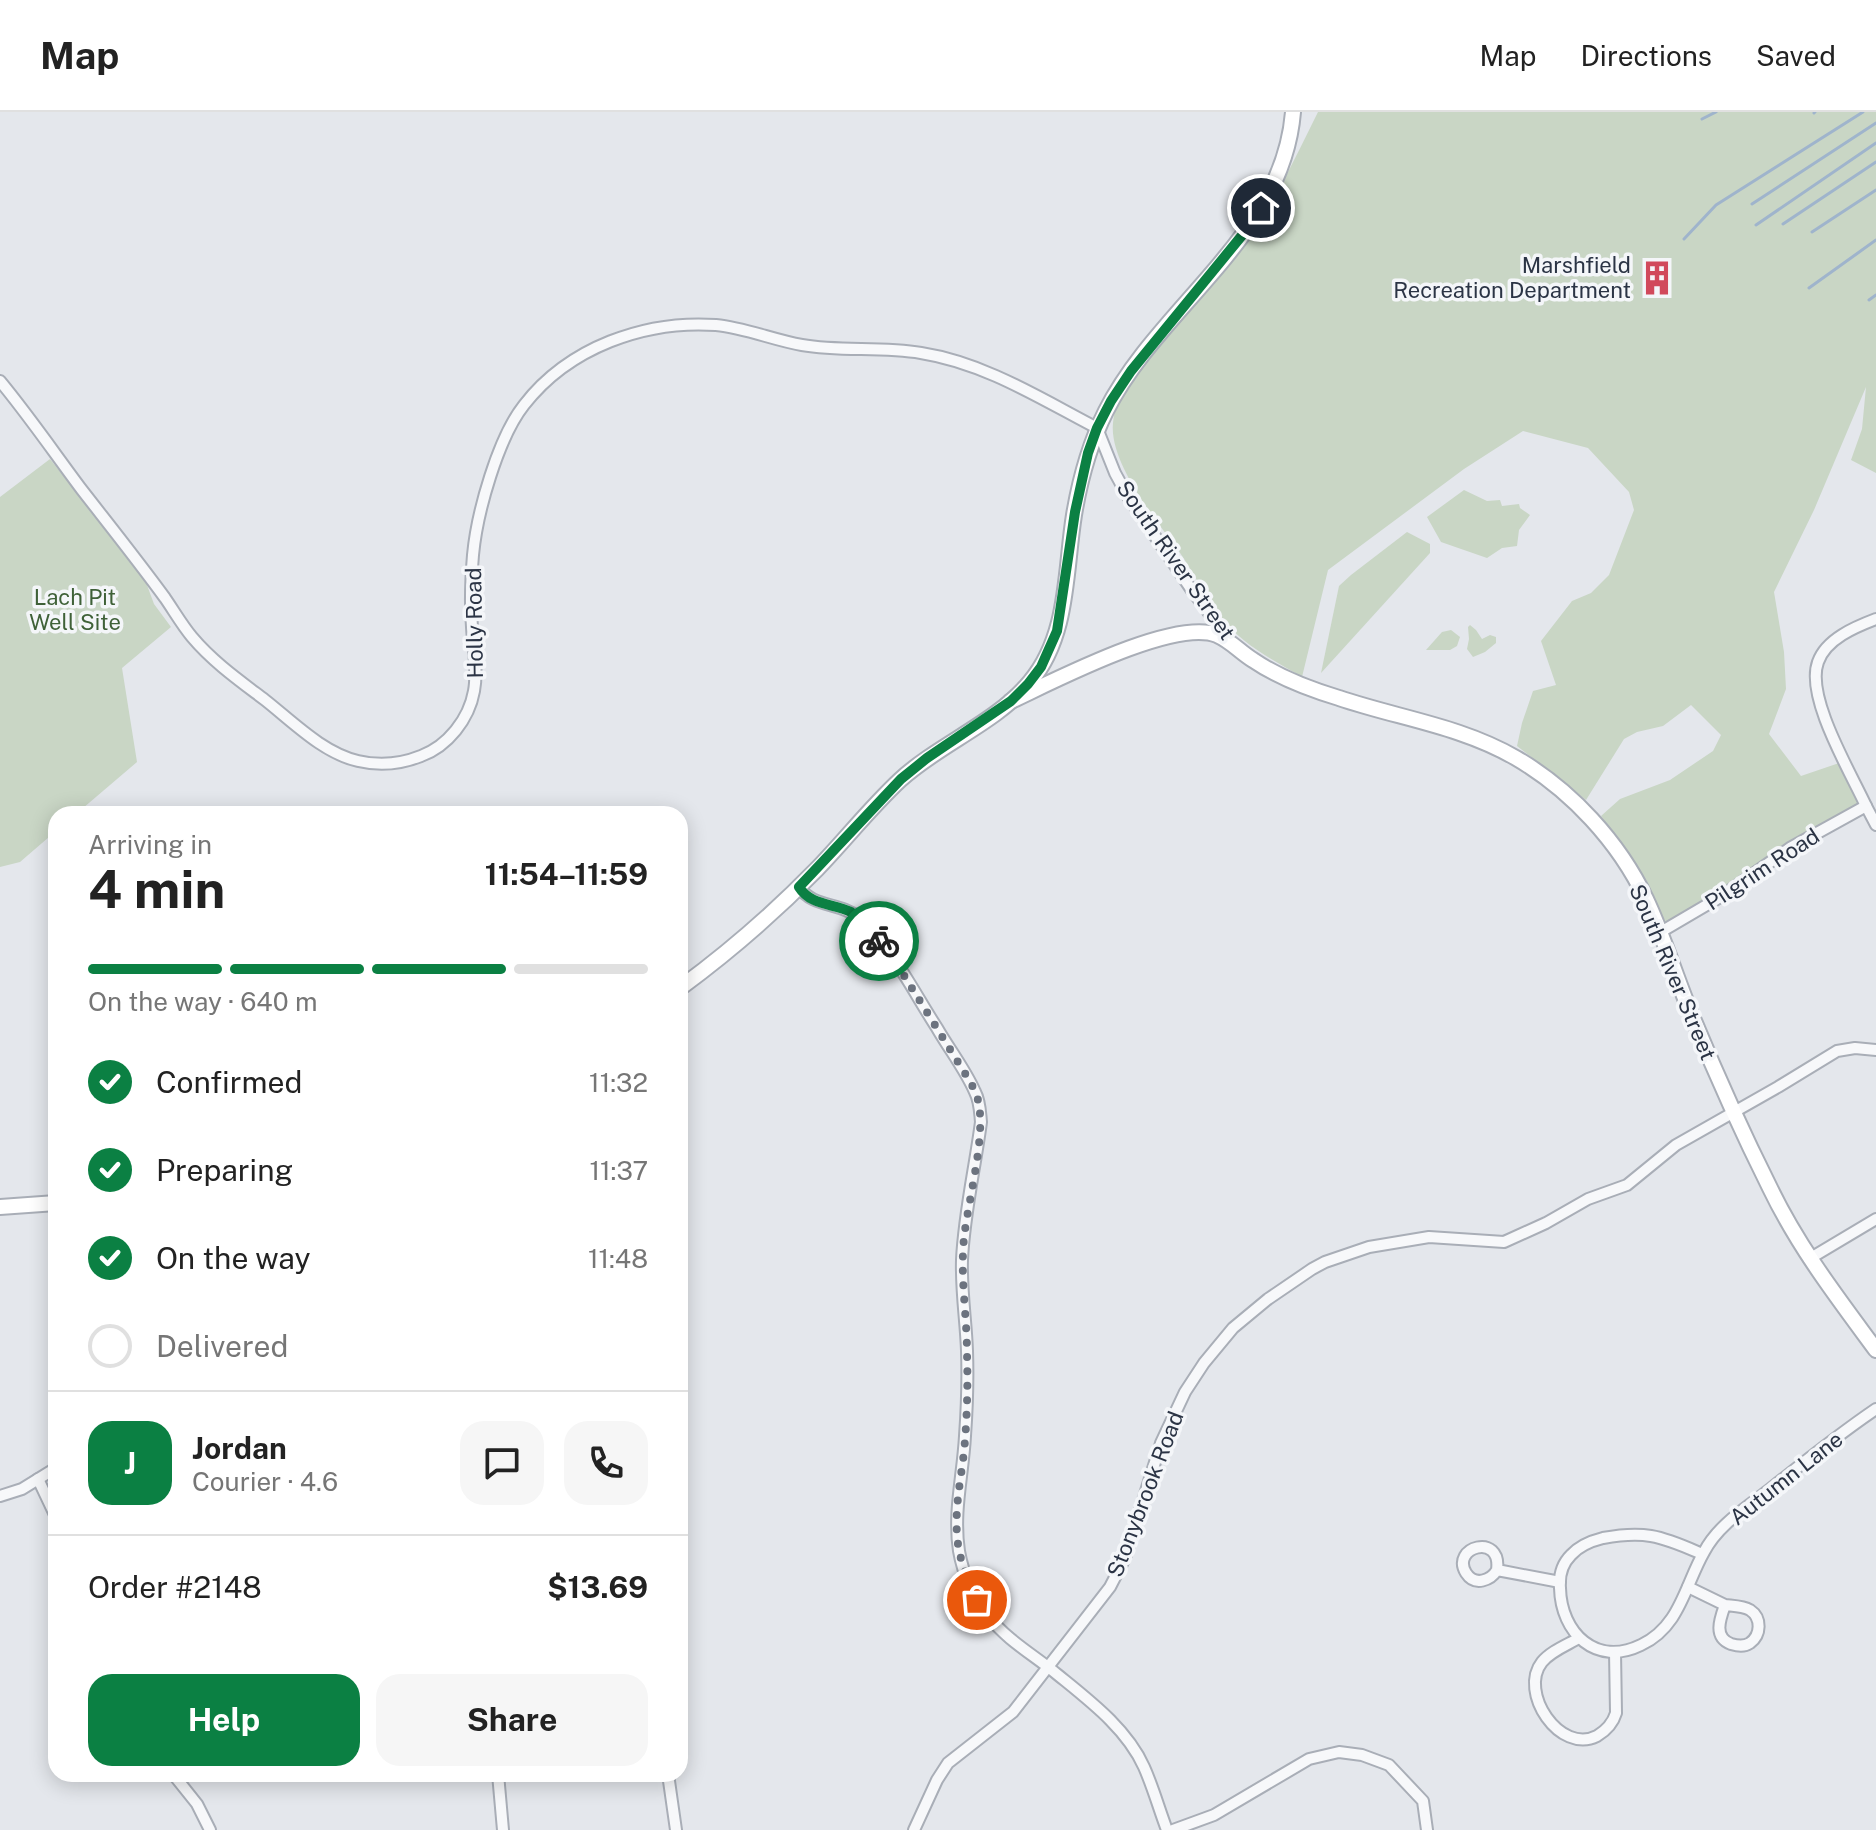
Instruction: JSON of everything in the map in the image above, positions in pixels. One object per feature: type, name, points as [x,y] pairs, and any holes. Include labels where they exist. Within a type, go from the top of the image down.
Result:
[{"type":"street","points":[[688,982],[799,887],[901,779],[1011,701],[1041,667],[1057,631],[1075,512],[1097,428],[1131,371],[1261,208],[1282,164],[1293,112]]},
{"type":"street","name":"Holly Road","points":[[0,381],[193,638],[218,663],[310,736],[338,754],[379,765],[406,762],[427,754],[446,740],[471,704],[475,686],[471,621],[474,550],[484,498],[512,422],[534,392],[558,372],[587,352],[623,335],[654,327],[718,325],[821,348],[899,350],[927,354],[996,376],[1097,428]]},
{"type":"street","name":"South River Street","points":[[1097,428],[1127,495],[1226,636],[1253,660],[1302,686],[1444,727],[1516,758],[1541,774],[1583,811],[1612,843],[1646,899],[1698,1029],[1781,1211],[1809,1259],[1876,1350]]},
{"type":"street","points":[[1876,619],[1836,640],[1819,659],[1817,667],[1819,696],[1828,728],[1876,825]]},
{"type":"street","name":"South River Street","points":[[1011,701],[1163,636],[1213,633],[1237,647]]},
{"type":"street","name":"Pilgrim Road","points":[[1659,933],[1722,896],[1790,848],[1866,806]]},
{"type":"street","points":[[799,887],[810,899],[854,913],[869,927],[895,961],[977,1094],[981,1122],[962,1258],[967,1354],[965,1436],[957,1531],[963,1565],[977,1600],[1007,1637],[1107,1717],[1130,1743],[1144,1766],[1167,1830]]},
{"type":"street","name":"Stonybrook Road","points":[[914,1830],[948,1763],[1013,1712],[1117,1575],[1161,1443],[1193,1379],[1233,1328],[1268,1299],[1325,1262],[1369,1247],[1429,1237],[1504,1242],[1588,1199],[1627,1185],[1676,1145],[1837,1051],[1876,1050]]},
{"type":"street","points":[[0,1207],[48,1204]]},
{"type":"street","points":[[1809,1259],[1876,1219]]},
{"type":"street","name":"Autumn Lane","points":[[1615,1652],[1635,1648],[1655,1637],[1673,1618],[1702,1554],[1721,1529],[1876,1409]]},
{"type":"street","points":[[0,1496],[22,1489],[48,1473]]},
{"type":"street","points":[[38,1479],[48,1500]]},
{"type":"street","points":[[1579,1638],[1547,1657],[1535,1678],[1539,1702],[1555,1727],[1572,1738],[1590,1739],[1614,1721],[1615,1652],[1594,1648],[1579,1638],[1567,1622],[1560,1582],[1562,1570],[1572,1553],[1594,1541],[1641,1534],[1702,1554]]},
{"type":"street","points":[[1497,1570],[1560,1582]]},
{"type":"street","points":[[1688,1587],[1725,1605],[1752,1611],[1758,1619],[1759,1628],[1752,1641],[1735,1646],[1726,1642],[1719,1628],[1725,1605]]},
{"type":"street","points":[[1173,1830],[1214,1815],[1309,1759],[1339,1752],[1362,1755],[1389,1765],[1423,1801],[1427,1830]]},
{"type":"street","points":[[179,1782],[197,1804],[210,1830]]},
{"type":"street","points":[[499,1782],[503,1830]]},
{"type":"street","points":[[669,1782],[676,1830]]},
{"type":"green space","points":[[1318,112],[1876,112],[1876,473],[1851,460],[1862,429],[1866,387],[1814,510],[1774,592],[1784,652],[1786,689],[1769,734],[1801,776],[1845,761],[1866,806],[1676,923],[1665,921],[1645,880],[1601,816],[1620,799],[1670,780],[1713,751],[1721,735],[1691,705],[1663,726],[1637,732],[1624,739],[1586,800],[1517,746],[1533,691],[1556,685],[1541,641],[1572,601],[1591,593],[1609,575],[1634,510],[1629,492],[1588,448],[1523,431],[1464,469],[1328,570],[1302,677],[1258,651],[1228,626],[1135,490],[1118,455],[1113,423],[1126,385],[1248,238],[1282,183]]},
{"type":"green space","name":"Lach Pit Well Site","points":[[50,459],[144,577],[154,604],[171,627],[122,668],[137,762],[85,806],[48,806],[48,838],[20,862],[0,867],[0,497]]},
{"type":"green space","points":[[1464,490],[1487,501],[1500,500],[1502,506],[1519,504],[1530,515],[1519,530],[1517,546],[1502,548],[1487,558],[1441,542],[1427,517]]},
{"type":"green space","points":[[1407,532],[1430,544],[1430,553],[1321,673],[1339,586]]},
{"type":"green space","points":[[1470,625],[1482,639],[1490,635],[1496,637],[1496,643],[1473,657],[1467,649]]},
{"type":"green space","points":[[1451,630],[1460,637],[1457,646],[1450,650],[1426,650],[1442,632]]},
{"type":"waterway","points":[[1702,119],[1716,112]]},
{"type":"waterway","points":[[1684,239],[1716,205],[1863,112]]},
{"type":"waterway","points":[[1752,204],[1876,123]]},
{"type":"waterway","points":[[1756,225],[1876,143]]},
{"type":"waterway","points":[[1783,224],[1876,162]]},
{"type":"waterway","points":[[1812,232],[1876,190]]},
{"type":"waterway","points":[[1809,288],[1876,240]]},
{"type":"waterway","points":[[1869,300],[1876,295]]},
{"type":"way so far","points":[[879,941],[895,961],[971,1083],[980,1106],[979,1140],[962,1258],[967,1354],[965,1436],[957,1505],[960,1554],[977,1600]]},
{"type":"place","name":"Marshfield Recreation Department","points":[[1657,278]]},
{"type":"route","points":[[879,941],[854,913],[810,899],[799,887],[901,779],[1011,701],[1041,667],[1057,631],[1075,512],[1097,428],[1131,371],[1261,208]]}]
